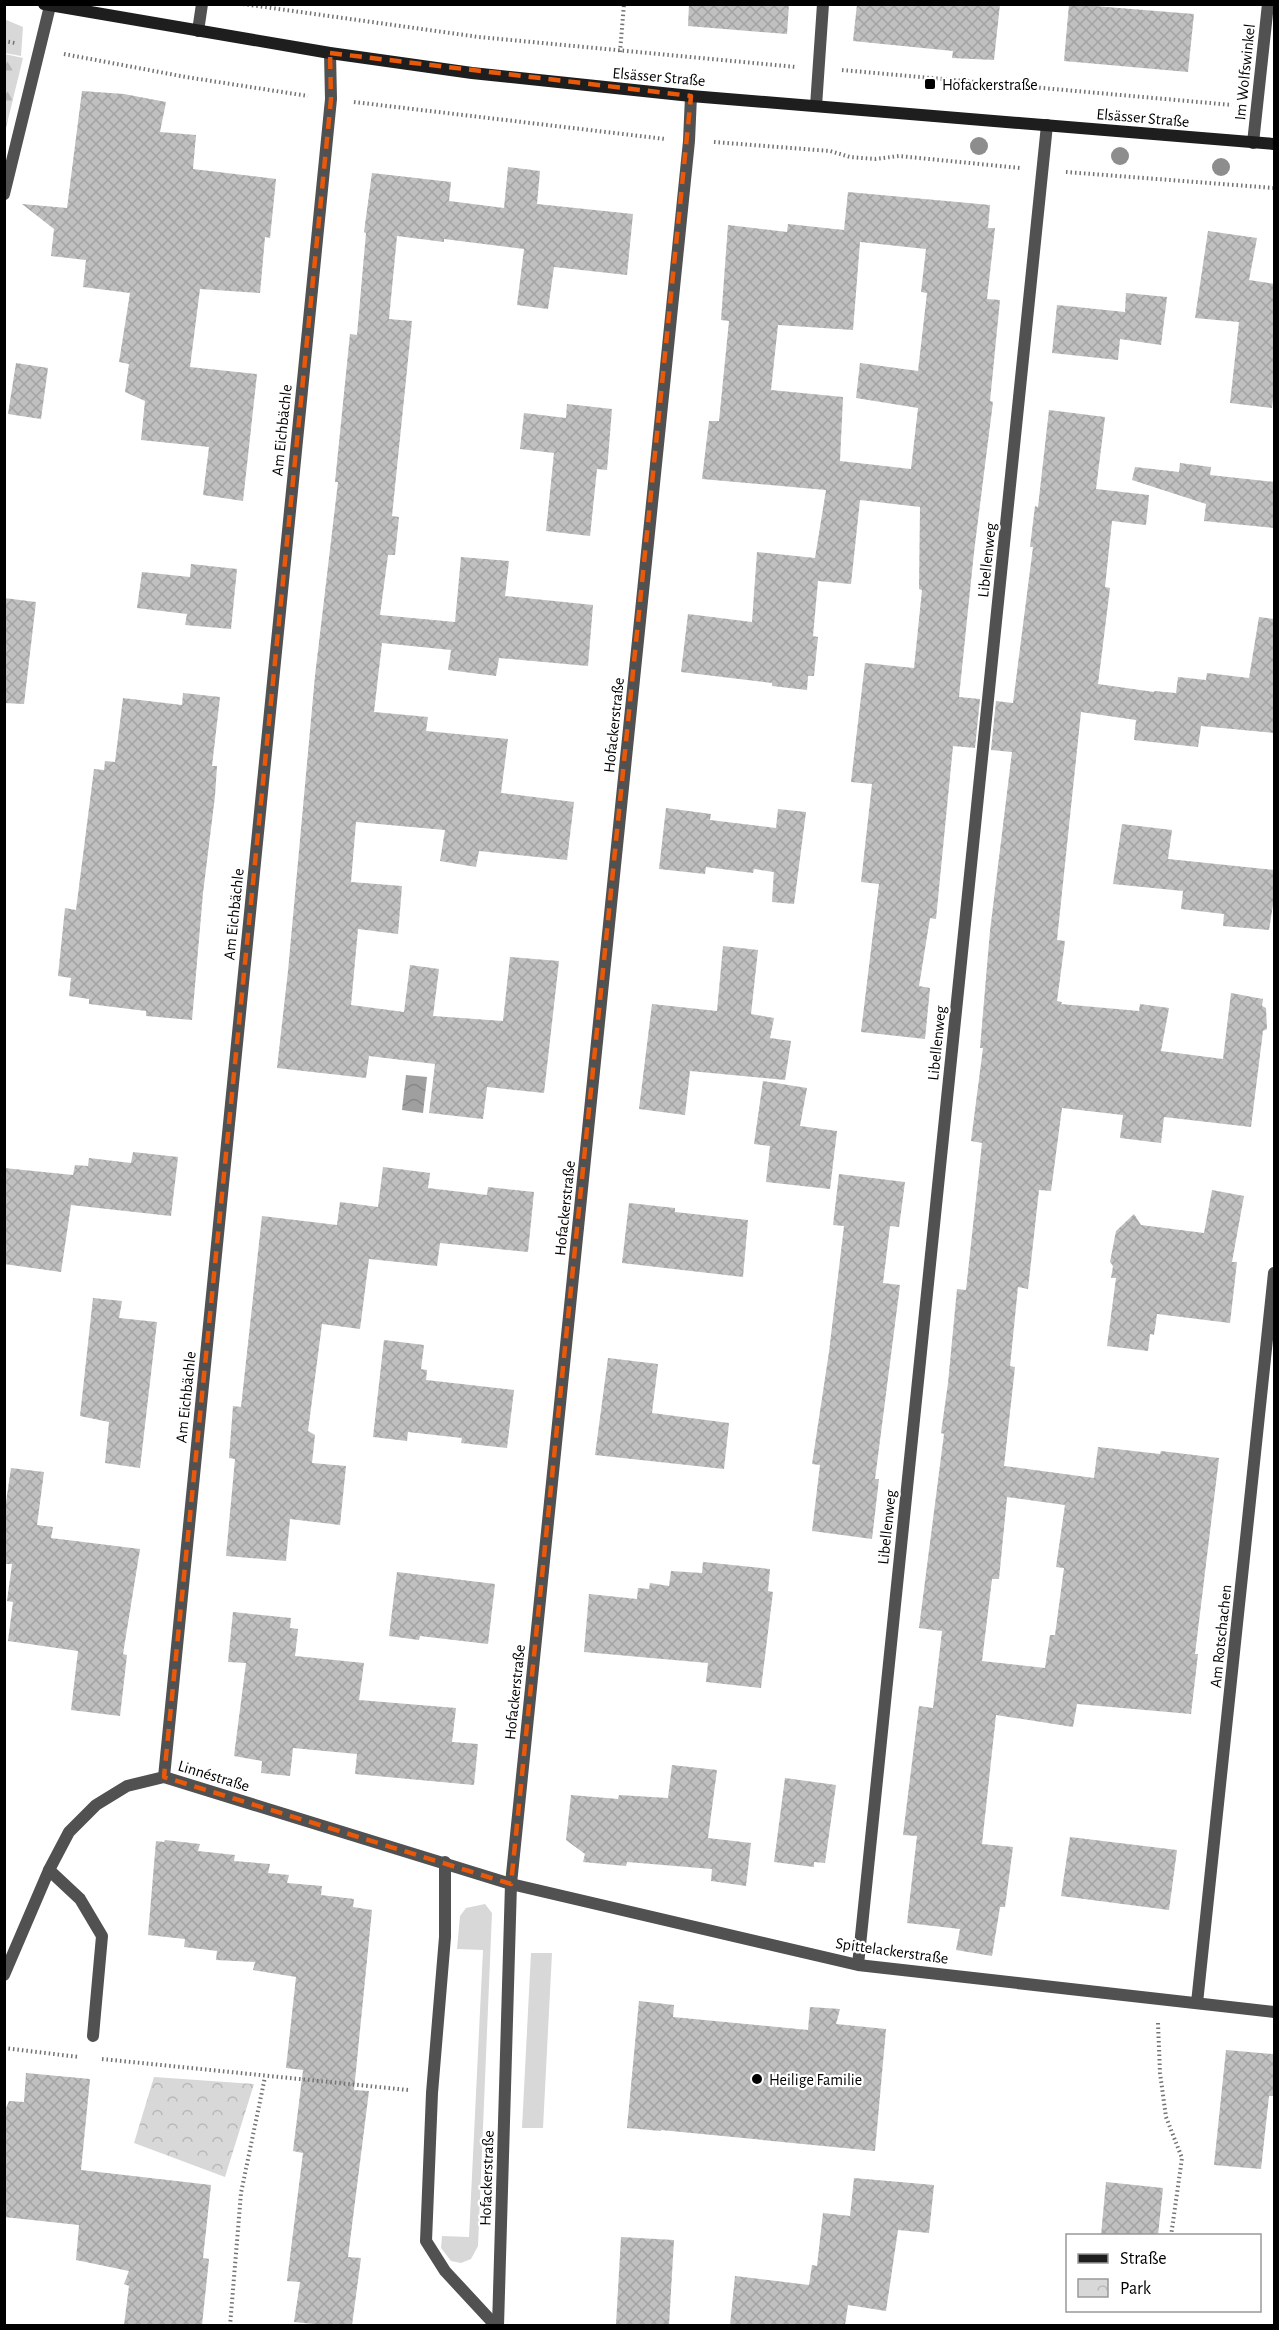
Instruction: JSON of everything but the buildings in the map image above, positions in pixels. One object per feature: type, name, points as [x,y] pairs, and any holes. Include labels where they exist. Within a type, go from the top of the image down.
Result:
[{"type":"main road","name":"Elsässer Straße","points":[[47,5],[330,53],[483,74],[691,96],[1275,144]]},
{"type":"street","points":[[198,31],[202,4]]},
{"type":"street","points":[[816,106],[823,4]]},
{"type":"street","name":"Im Wolfswinkel","points":[[1253,143],[1268,4]]},
{"type":"street","points":[[4,194],[40,50],[47,5]]},
{"type":"street","name":"Am Eichbächle","points":[[164,1777],[331,99],[330,53]]},
{"type":"street","name":"Hofackerstraße","points":[[497,2325],[511,1884],[689,141],[691,96]]},
{"type":"street","name":"Libellenweg","points":[[858,1965],[1047,125]]},
{"type":"street","name":"Am Rotschachen","points":[[1197,2003],[1275,1273]]},
{"type":"street","name":"Linnéstraße","points":[[4,1975],[49,1870],[69,1832],[96,1805],[127,1786],[164,1777],[511,1884]]},
{"type":"street","points":[[445,1862],[445,1937],[432,2093],[426,2241],[445,2271],[497,2325]]},
{"type":"street","points":[[49,1870],[80,1899],[102,1936],[93,2036]]},
{"type":"street","name":"Spittelackerstraße","points":[[511,1884],[858,1965],[1275,2012]]},
{"type":"path","points":[[243,4],[479,37],[620,52],[1258,107]]},
{"type":"path","points":[[620,52],[624,4]]},
{"type":"path","points":[[40,50],[186,77],[331,99],[689,141],[830,150],[850,157],[875,159],[899,156],[1275,188]]},
{"type":"path","points":[[1157,1998],[1160,2073],[1166,2117],[1182,2158],[1171,2234]]},
{"type":"path","points":[[4,2048],[80,2057]]},
{"type":"path","points":[[92,2058],[432,2093]]},
{"type":"path","points":[[230,2325],[242,2193],[265,2077]]},
{"type":"highlighted area","points":[[330,53],[691,96],[511,1884],[164,1777],[331,99]]},
{"type":"green space","points":[[4,19],[23,27],[21,56],[5,53]]},
{"type":"green space","points":[[4,54],[23,58],[5,132]]},
{"type":"green space","points":[[485,1904],[492,1913],[478,2246],[471,2259],[461,2263],[451,2261],[441,2248],[442,2236],[469,2237],[483,1950],[457,1949],[460,1916],[466,1908]]},
{"type":"green space","points":[[531,1953],[552,1953],[543,2128],[522,2128]]},
{"type":"green space","points":[[154,2077],[254,2084],[225,2177],[134,2143]]},
{"type":"water","points":[[406,1075],[427,1077],[423,1113],[402,1110]]},
{"type":"place","name":"Hofackerstraße","points":[[930,84]]},
{"type":"place","name":"Heilige Familie","points":[[757,2079]]}]
